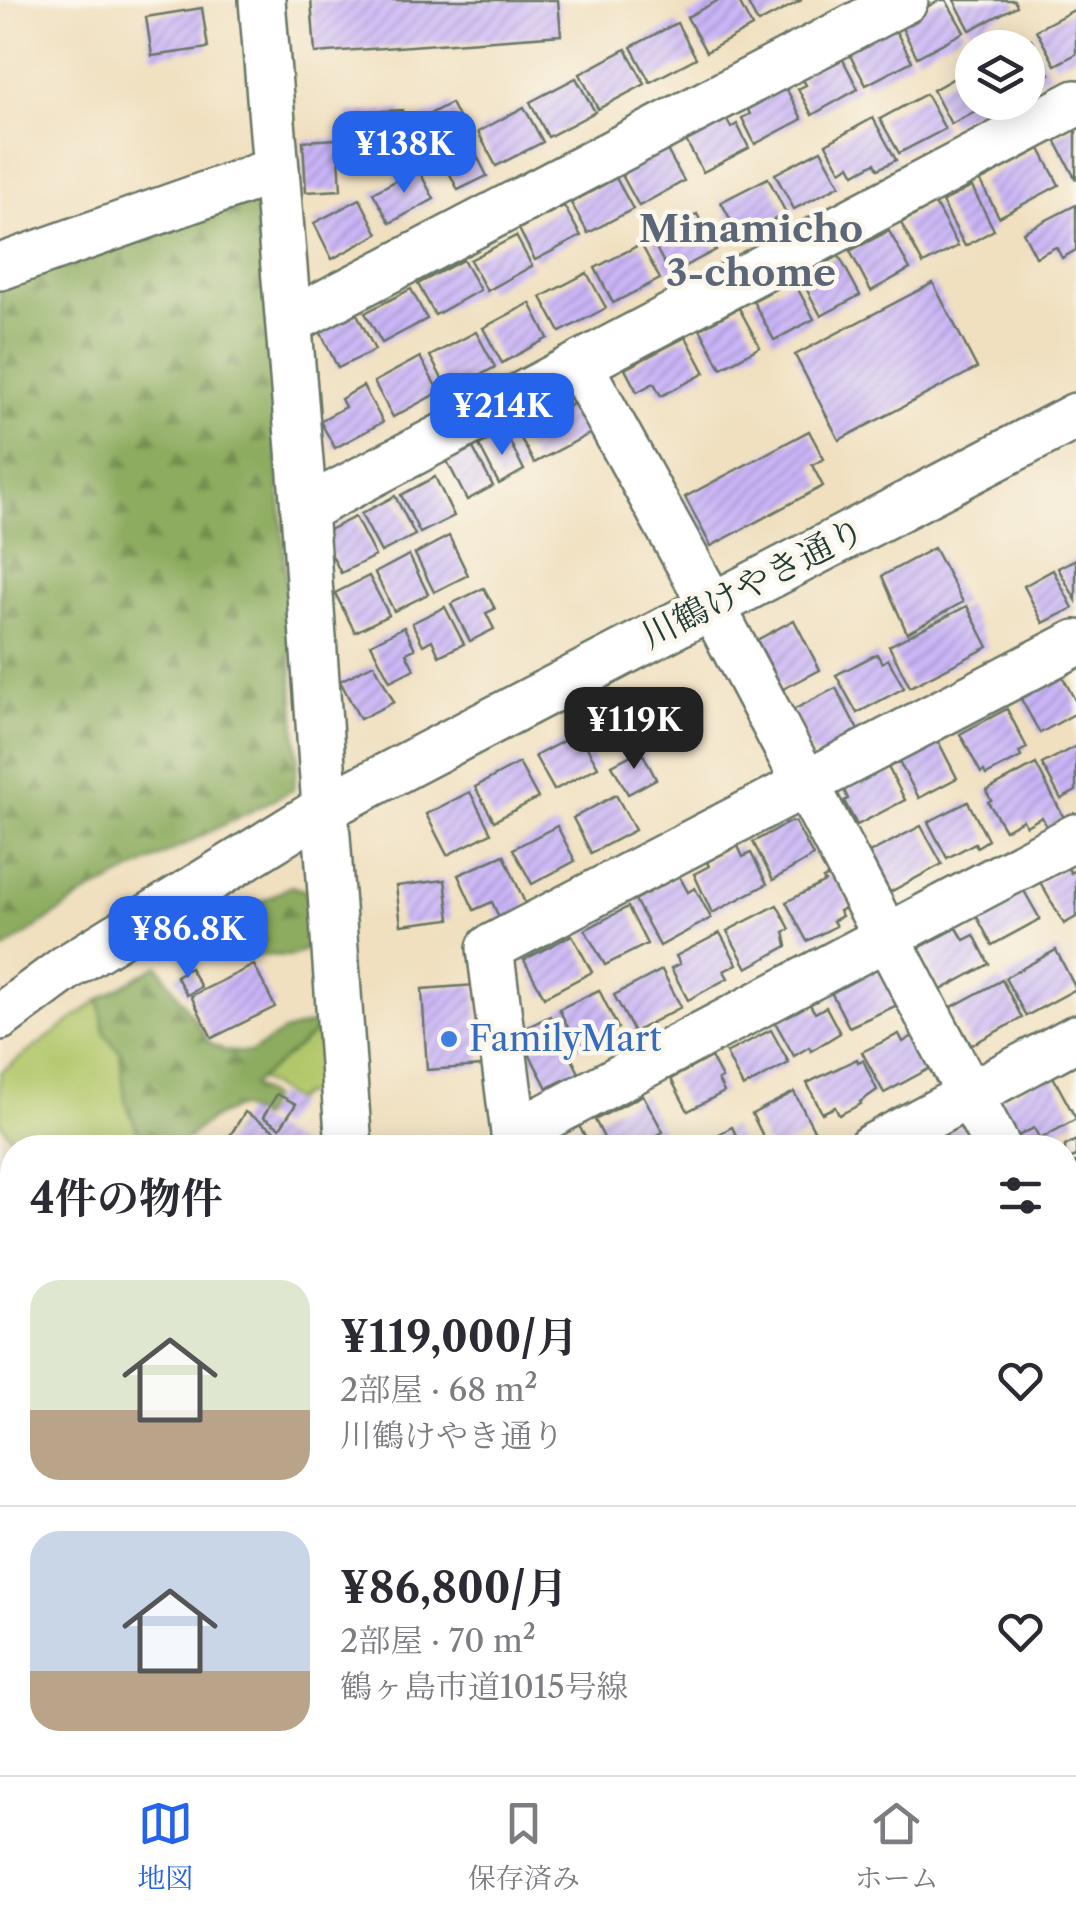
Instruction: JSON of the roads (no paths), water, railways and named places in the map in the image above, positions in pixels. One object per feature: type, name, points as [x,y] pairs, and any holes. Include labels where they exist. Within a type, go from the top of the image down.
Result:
[{"type":"street","points":[[262,0],[304,510],[348,1135]]},
{"type":"street","points":[[289,322],[905,0]]},
{"type":"street","points":[[304,510],[1076,103]]},
{"type":"street","points":[[0,267],[276,170]]},
{"type":"street","points":[[580,366],[991,1135]]},
{"type":"street","name":"川鶴けやき通り","points":[[0,1017],[66,968],[324,808],[1076,416]]},
{"type":"street","points":[[514,1135],[490,948],[1076,643]]},
{"type":"street","points":[[526,1135],[1076,837]]},
{"type":"street","points":[[895,1135],[1076,1038]]},
{"type":"place","name":"FamilyMart","points":[[449,1039]]},
{"type":"district","name":"Minamicho 3-chome","points":[[751,251]]}]
